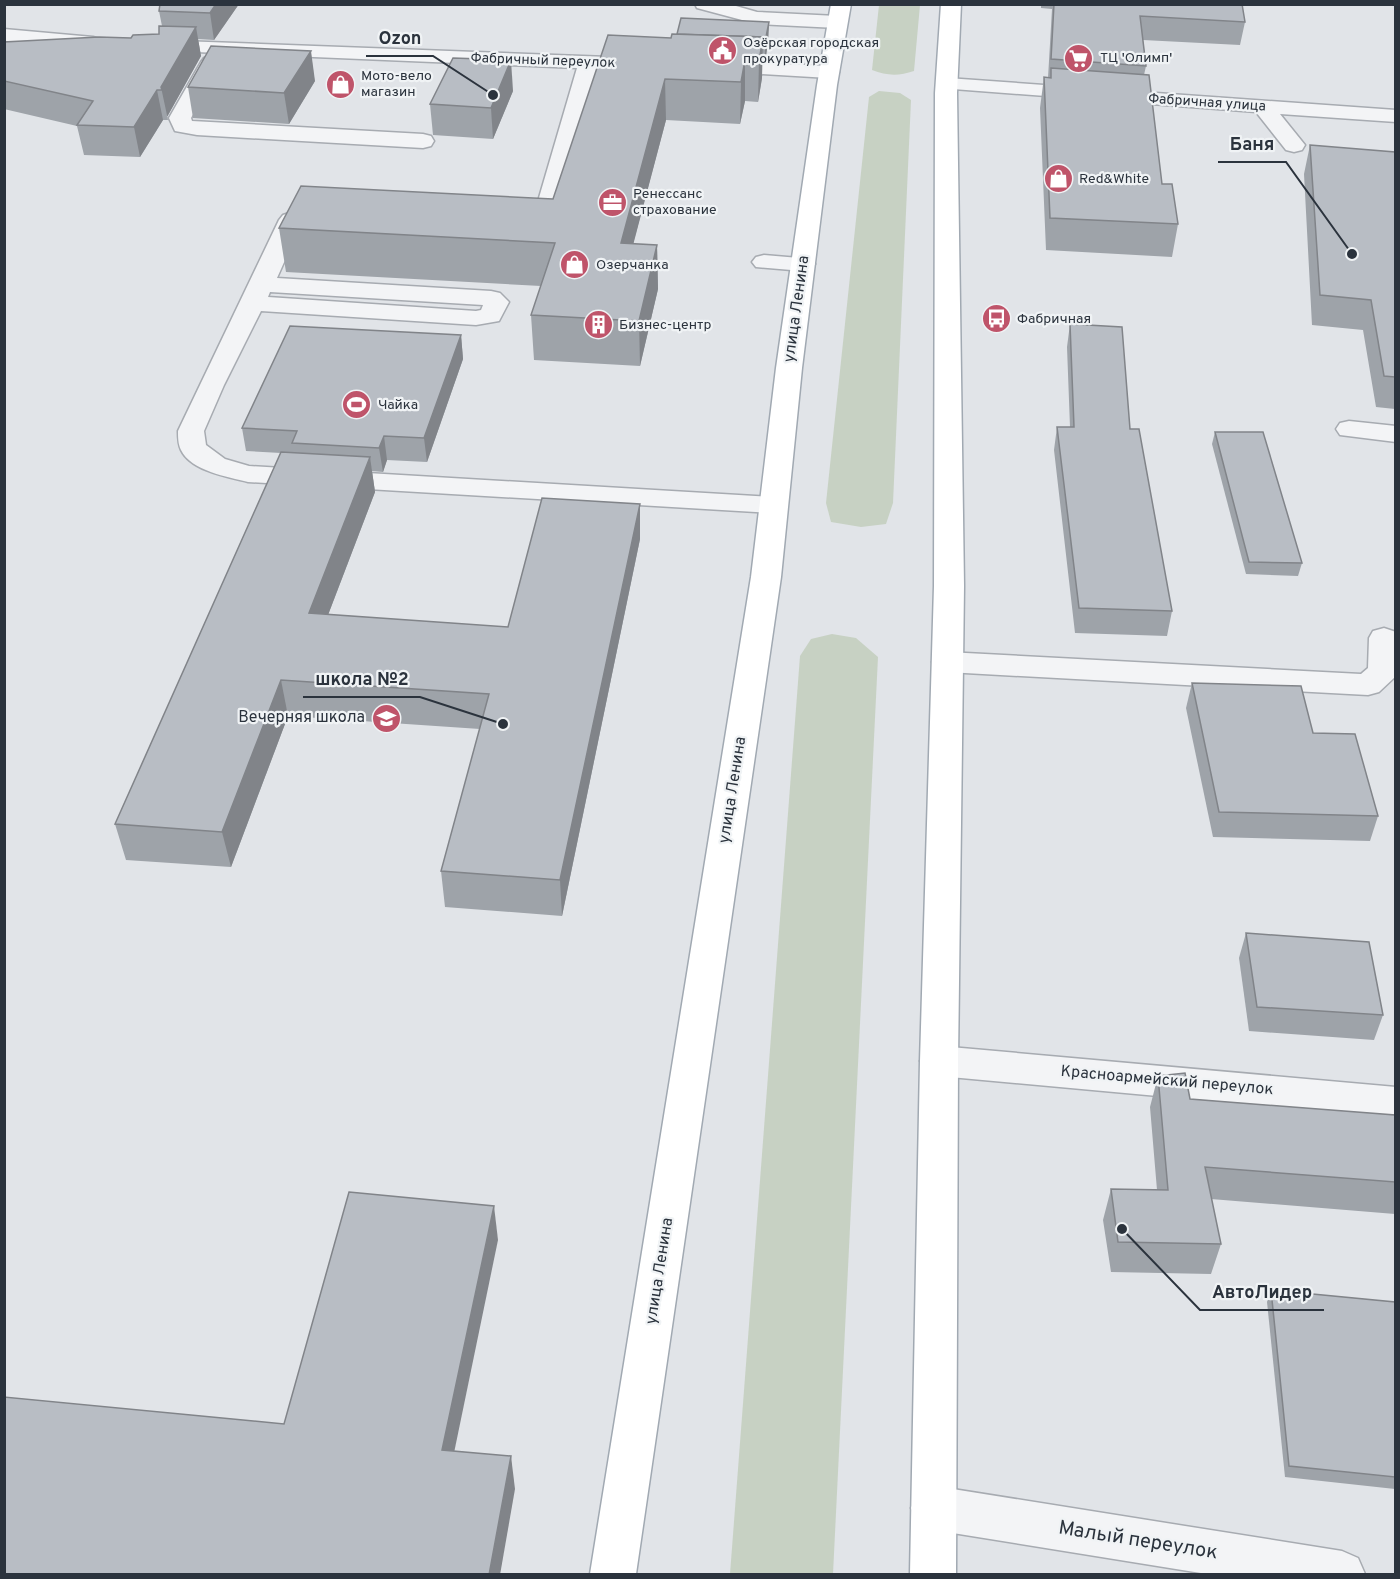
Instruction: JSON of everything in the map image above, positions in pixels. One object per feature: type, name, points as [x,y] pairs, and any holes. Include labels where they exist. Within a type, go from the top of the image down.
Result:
[{"type":"main road","points":[[933,1575],[939,1061],[947,662],[947,84],[951,4]]},
{"type":"main road","name":"улица Ленина","points":[[613,1575],[764,589],[772,505],[803,264],[839,13]]},
{"type":"street","points":[[704,4],[757,18],[839,13]]},
{"type":"street","points":[[4,35],[109,44]]},
{"type":"street","name":"Фабричный переулок","points":[[130,45],[630,64]]},
{"type":"street","points":[[218,49],[180,118],[183,126],[208,130],[423,141]]},
{"type":"street","points":[[498,220],[534,220],[547,212],[589,63]]},
{"type":"street","points":[[700,67],[830,72]]},
{"type":"street","name":"Фабричная улица","points":[[947,84],[1395,116]]},
{"type":"street","points":[[1263,106],[1294,145]]},
{"type":"street","points":[[340,212],[306,213],[291,220],[191,431],[193,448],[215,465],[248,474],[772,505]]},
{"type":"street","points":[[764,262],[803,264]]},
{"type":"street","points":[[258,293],[491,298],[497,302],[490,316],[476,318],[258,293]]},
{"type":"street","points":[[1349,429],[1395,434]]},
{"type":"street","points":[[947,662],[1368,685],[1383,671],[1384,638]]},
{"type":"street","name":"Красноармейский переулок","points":[[939,1061],[1395,1103]]},
{"type":"street","name":"Малый переулок","points":[[934,1509],[1342,1575]]},
{"type":"green space","points":[[879,5],[920,5],[914,71],[893,75],[872,70]]},
{"type":"green space","points":[[879,91],[900,93],[911,100],[893,503],[886,524],[861,527],[831,522],[826,503],[869,97]]},
{"type":"green space","points":[[832,634],[856,638],[878,657],[833,1574],[730,1574],[800,656],[811,639]]},
{"type":"building","points":[[160,4],[216,4],[210,13],[159,11]]},
{"type":"building","points":[[1054,4],[1242,4],[1245,22],[1140,16],[1146,66],[1051,59]]},
{"type":"building","points":[[681,18],[769,22],[765,42],[763,42],[763,37],[677,34]]},
{"type":"building","points":[[159,26],[196,27],[161,87],[162,90],[157,90],[134,127],[77,125],[93,101],[4,81],[4,42],[99,37],[131,38],[133,35],[159,34]]},
{"type":"building","points":[[672,34],[763,37],[759,61],[745,60],[741,82],[665,79],[621,243],[657,245],[639,321],[531,315],[555,243],[279,228],[301,186],[553,199],[608,35],[671,38]]},
{"type":"building","points":[[211,46],[311,51],[284,93],[188,87]]},
{"type":"building","points":[[453,58],[511,60],[491,108],[430,104]]},
{"type":"building","points":[[1051,68],[1149,75],[1162,184],[1172,184],[1178,224],[1050,218],[1044,77],[1051,78]]},
{"type":"building","points":[[1310,145],[1395,152],[1395,377],[1384,376],[1371,300],[1320,295]]},
{"type":"building","points":[[1070,324],[1122,327],[1130,429],[1139,429],[1172,611],[1079,608],[1057,427],[1074,427]]},
{"type":"building","name":"Чайка","points":[[290,326],[461,335],[424,438],[384,436],[379,448],[292,443],[297,431],[242,428]]},
{"type":"building","points":[[1215,432],[1263,432],[1302,563],[1249,562]]},
{"type":"building","points":[[281,452],[370,457],[309,613],[508,627],[542,498],[640,504],[560,880],[441,871],[489,694],[281,680],[222,832],[115,824]]},
{"type":"building","points":[[1192,683],[1301,686],[1313,733],[1355,734],[1378,816],[1219,812]]},
{"type":"building","points":[[1246,933],[1369,942],[1383,1015],[1257,1007]]},
{"type":"building","points":[[1185,1073],[1190,1099],[1395,1115],[1395,1182],[1205,1167],[1221,1244],[1118,1242],[1111,1189],[1168,1190],[1158,1076]]},
{"type":"building","points":[[349,1192],[494,1206],[442,1450],[511,1456],[489,1575],[4,1575],[4,1397],[284,1424]]},
{"type":"building","points":[[1271,1290],[1395,1302],[1395,1477],[1289,1466]]},
{"type":"place","name":"Озёрская городская прокуратура","points":[[722,51]]},
{"type":"place","name":"ТЦ 'Олимп'","points":[[1079,58]]},
{"type":"place","name":"Мото-вело магазин","points":[[340,84]]},
{"type":"place","name":"Ozon","points":[[493,95]]},
{"type":"place","name":"Red&White","points":[[1058,179]]},
{"type":"place","name":"Ренессанс страхование","points":[[612,202]]},
{"type":"place","name":"Баня","points":[[1352,254]]},
{"type":"place","name":"Озерчанка","points":[[575,265]]},
{"type":"place","name":"Фабричная","points":[[996,319]]},
{"type":"place","name":"Бизнес-центр","points":[[598,325]]},
{"type":"place","name":"Чайка","points":[[357,405]]},
{"type":"place","name":"Вечерняя школа","points":[[386,718]]},
{"type":"place","name":"школа №2","points":[[503,724]]},
{"type":"place","name":"АвтоЛидер","points":[[1122,1229]]}]
